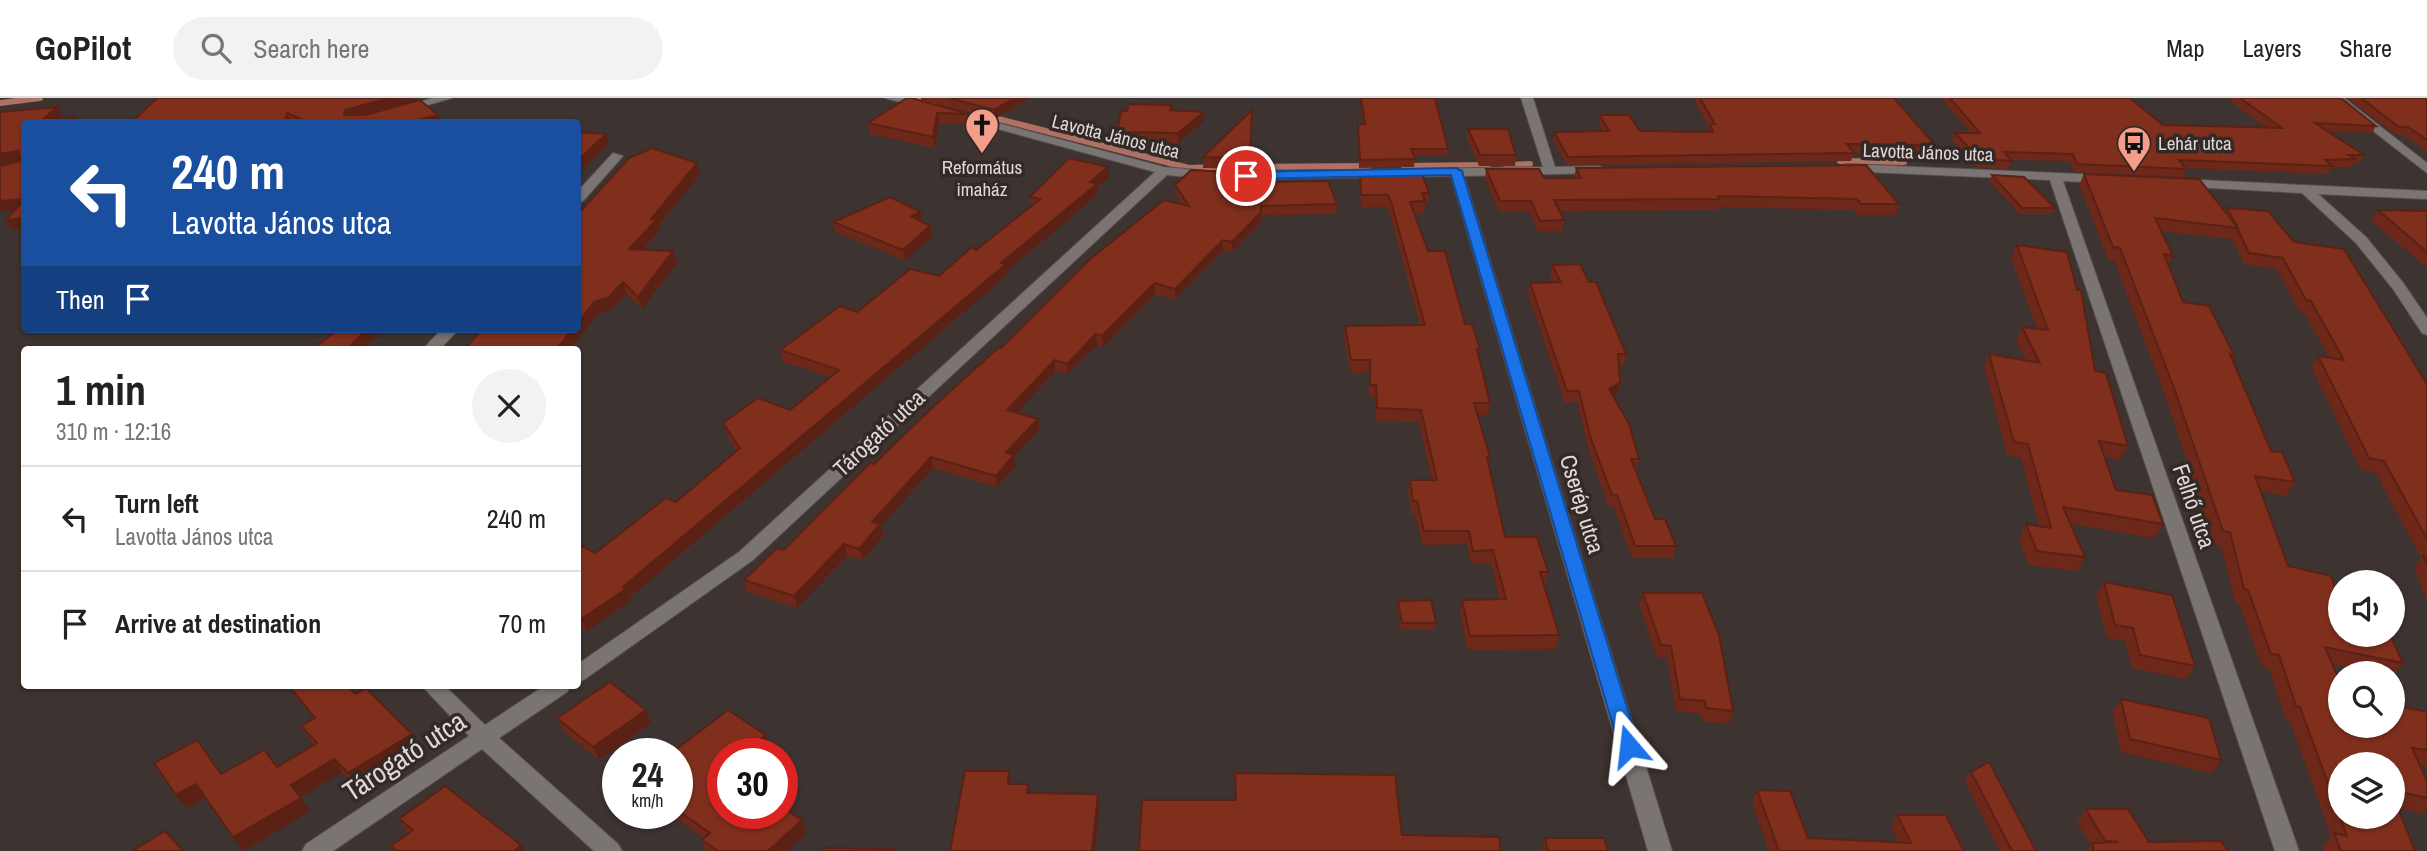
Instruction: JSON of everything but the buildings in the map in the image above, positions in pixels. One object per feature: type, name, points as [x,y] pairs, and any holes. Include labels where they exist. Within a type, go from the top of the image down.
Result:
[{"type":"street","points":[[367,119],[446,98]]},
{"type":"street","name":"Lavotta János utca","points":[[891,98],[1164,171],[1219,176],[1606,170]]},
{"type":"street","points":[[1527,98],[1550,170]]},
{"type":"street","points":[[2337,98],[2427,169]]},
{"type":"street","points":[[581,195],[617,156]]},
{"type":"street","name":"Lavotta János utca","points":[[1829,168],[2124,180]]},
{"type":"street","name":"Tárogató utca","points":[[581,672],[746,556],[1164,171]]},
{"type":"street","name":"Cserép utca","points":[[1456,171],[1660,851]]},
{"type":"street","name":"Felhő utca","points":[[2055,177],[2287,851]]},
{"type":"street","points":[[2166,182],[2427,195]]},
{"type":"street","points":[[2305,189],[2361,240],[2399,287],[2427,330]]},
{"type":"street","points":[[434,346],[447,333]]},
{"type":"street","points":[[435,689],[485,739],[610,851]]},
{"type":"street","name":"Tárogató utca","points":[[314,851],[485,739],[556,689]]},
{"type":"waterway","points":[[0,103],[40,98]]},
{"type":"waterway","points":[[914,98],[933,103]]},
{"type":"waterway","points":[[987,116],[1189,168],[1215,167]]},
{"type":"waterway","points":[[1840,161],[1904,162],[1891,146]]},
{"type":"waterway","points":[[1506,165],[1530,164]]},
{"type":"waterway","points":[[1404,166],[1488,165]]},
{"type":"waterway","points":[[1240,167],[1369,166]]},
{"type":"place","name":"Református imaház","points":[[982,155]]},
{"type":"place","name":"Lehár utca","points":[[2134,173]]},
{"type":"route","points":[[1246,176],[1456,171],[1629,746]]}]
